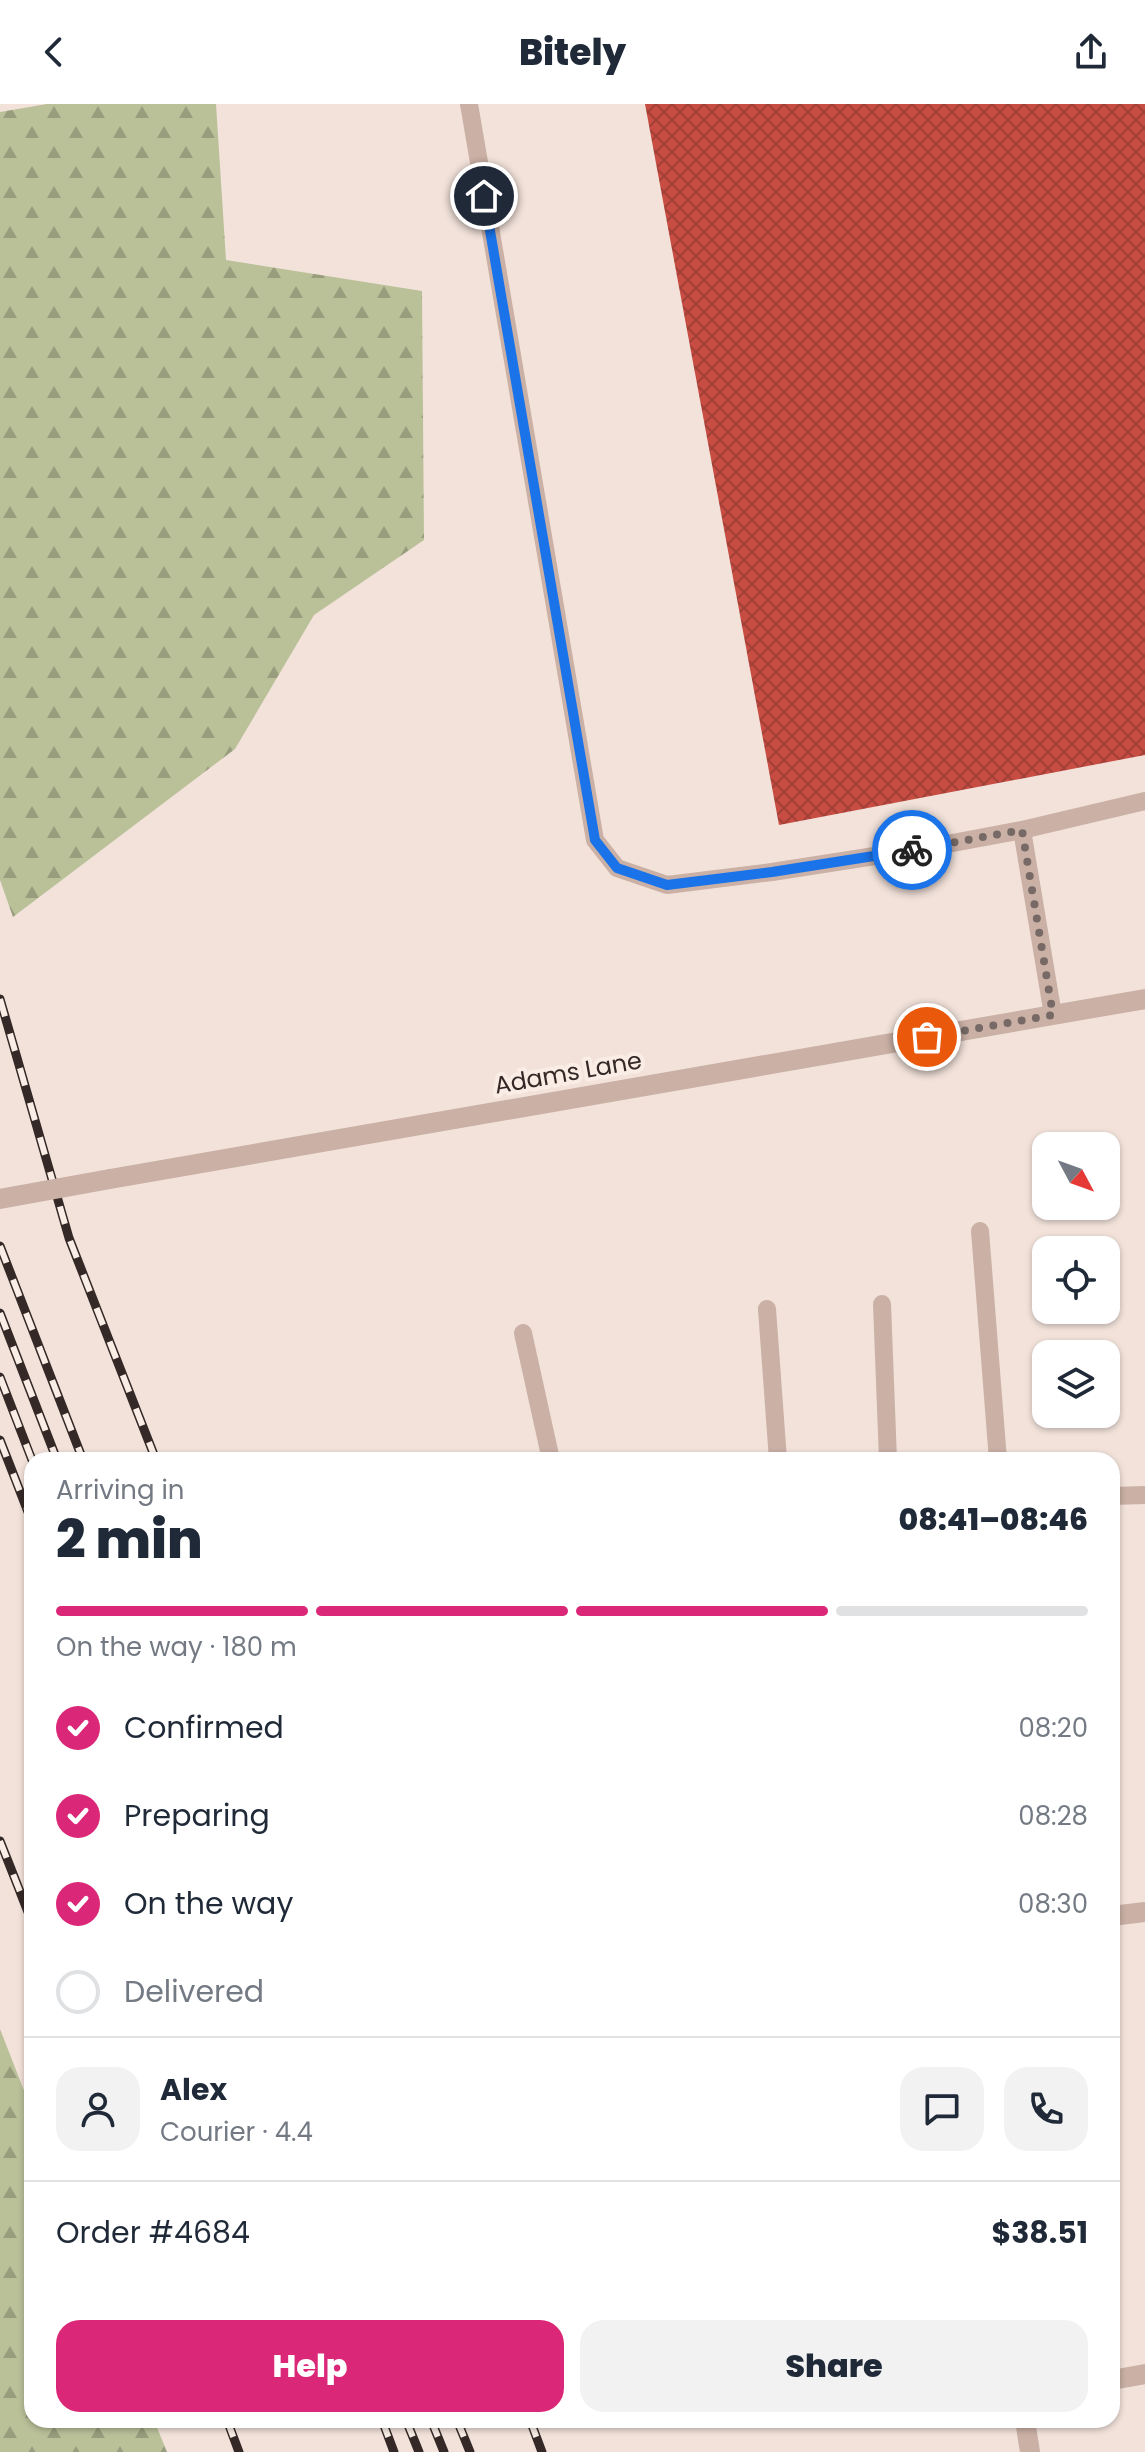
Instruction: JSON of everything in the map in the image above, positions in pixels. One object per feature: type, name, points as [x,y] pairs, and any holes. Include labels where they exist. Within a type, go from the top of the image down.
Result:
[{"type":"street","name":"Adams Lane","points":[[0,1199],[1145,999]]},
{"type":"street","points":[[1120,1915],[1145,1912]]},
{"type":"street","points":[[1120,2379],[1145,2374]]},
{"type":"street","points":[[1026,2428],[1030,2452]]},
{"type":"lane","points":[[469,104],[595,840],[617,868],[667,885],[879,855],[1022,830],[1145,801]]},
{"type":"lane","points":[[1022,830],[1053,1015]]},
{"type":"lane","points":[[980,1231],[997,1452]]},
{"type":"lane","points":[[882,1304],[888,1452]]},
{"type":"lane","points":[[767,1309],[777,1452]]},
{"type":"lane","points":[[523,1333],[549,1452]]},
{"type":"lane","points":[[1120,1496],[1145,1495]]},
{"type":"green space","points":[[47,104],[216,104],[226,260],[422,291],[424,540],[314,615],[235,749],[13,917],[0,880],[0,112]]},
{"type":"green space","points":[[0,2029],[24,2090],[24,2428],[157,2428],[167,2452],[0,2452]]},
{"type":"building","points":[[645,104],[1145,104],[1145,755],[779,825]]},
{"type":"railway","points":[[0,999],[69,1238],[153,1452]]},
{"type":"railway","points":[[0,1246],[80,1452]]},
{"type":"railway","points":[[0,1313],[54,1452]]},
{"type":"railway","points":[[0,1377],[29,1452]]},
{"type":"railway","points":[[0,1440],[24,1502]]},
{"type":"railway","points":[[0,1841],[24,1902]]},
{"type":"railway","points":[[230,2428],[239,2452]]},
{"type":"railway","points":[[385,2428],[394,2452]]},
{"type":"railway","points":[[409,2428],[419,2452]]},
{"type":"railway","points":[[434,2428],[444,2452]]},
{"type":"railway","points":[[460,2428],[470,2452]]},
{"type":"railway","points":[[533,2428],[542,2452]]},
{"type":"way so far","points":[[912,850],[1022,830],[1053,1015],[927,1037]]},
{"type":"route","points":[[484,196],[595,840],[617,868],[667,885],[912,850]]}]
